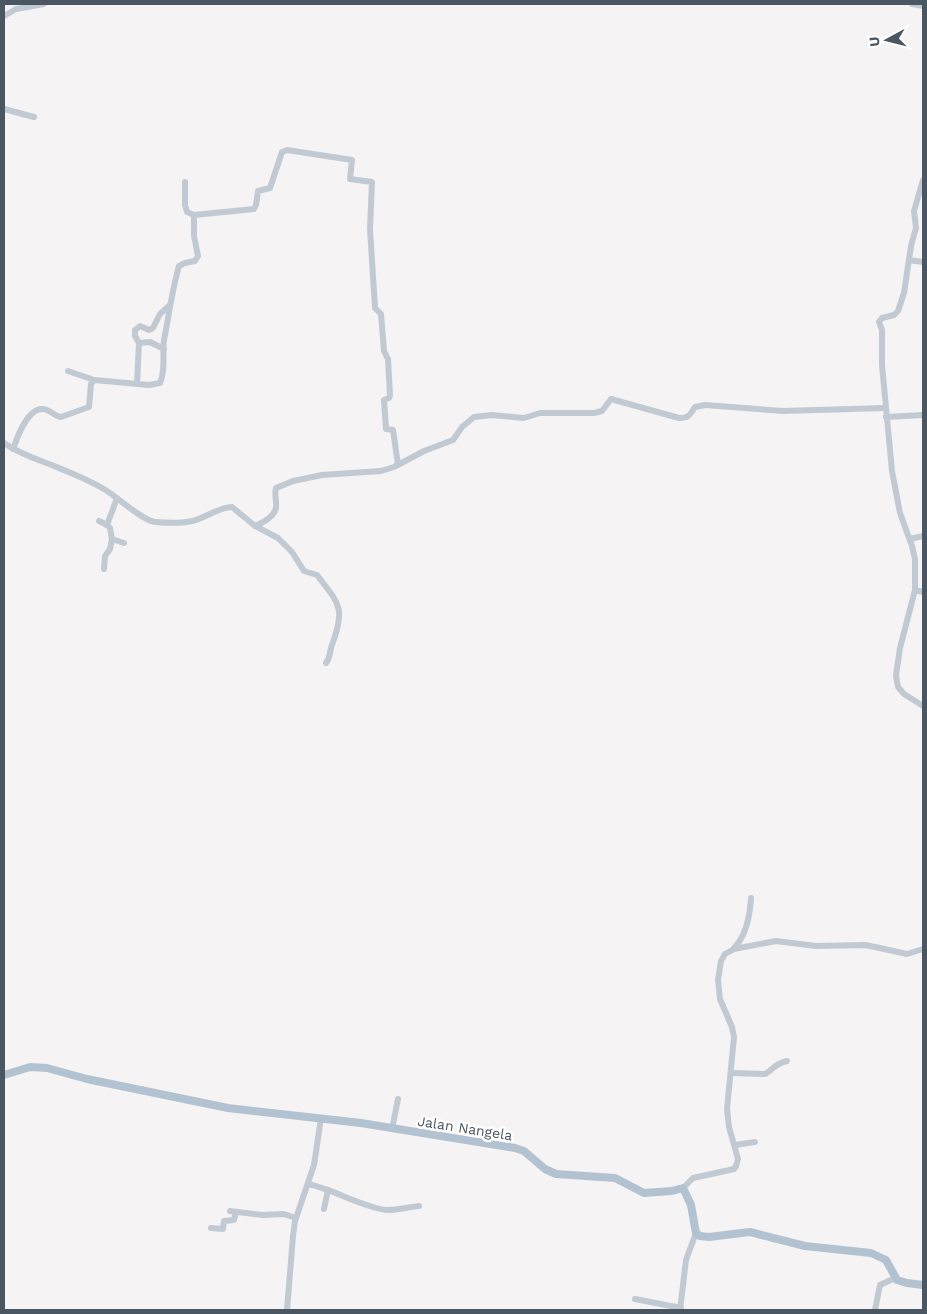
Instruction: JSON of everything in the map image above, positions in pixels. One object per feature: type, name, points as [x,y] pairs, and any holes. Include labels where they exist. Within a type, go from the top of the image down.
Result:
[{"type":"main road","name":"Jalan Nangela","points":[[4,1075],[41,1067],[87,1079],[210,1104],[321,1118],[520,1150],[550,1173],[612,1178],[644,1193],[684,1188]]},
{"type":"main road","points":[[684,1188],[691,1205],[696,1233],[704,1237],[750,1232],[805,1246],[871,1253],[886,1260],[895,1278],[907,1283],[923,1285]]},
{"type":"street","points":[[4,16],[16,9],[44,4]]},
{"type":"street","points":[[912,4],[923,6]]},
{"type":"street","points":[[4,110],[34,117]]},
{"type":"street","points":[[185,182],[185,207],[187,212],[194,215],[254,209],[258,191],[270,189],[282,152],[285,150],[351,160],[350,179],[372,182],[370,229],[375,308],[381,314],[384,349],[388,359],[390,394],[389,398],[384,400],[386,430],[393,430],[398,465]]},
{"type":"street","points":[[923,180],[914,211],[916,228],[904,293],[898,311],[894,315],[882,318],[879,322],[882,330],[885,408],[892,471],[898,505],[910,538],[915,559],[915,590],[900,648],[896,675],[898,687],[901,691],[923,706]]},
{"type":"street","points":[[68,371],[94,380],[149,385],[160,383],[163,375],[164,349],[170,306],[179,266],[185,262],[195,261],[198,256],[194,236],[194,215]]},
{"type":"street","points":[[909,260],[923,262]]},
{"type":"street","points":[[137,384],[139,343],[135,336],[136,328],[140,326],[152,329],[160,314],[170,306]]},
{"type":"street","points":[[139,343],[150,342],[164,349]]},
{"type":"street","points":[[12,449],[22,427],[34,412],[45,409],[61,417],[89,407],[91,384],[94,380]]},
{"type":"street","points":[[255,526],[274,514],[276,508],[276,488],[322,475],[381,471],[398,465],[424,451],[453,440],[462,427],[474,417],[498,415],[524,418],[540,413],[594,413],[602,411],[610,399],[680,418],[687,418],[695,407],[705,405],[783,411],[885,408]]},
{"type":"street","points":[[886,417],[923,415]]},
{"type":"street","points":[[4,443],[12,449],[77,475],[105,490],[152,522],[179,523],[193,521],[222,508],[232,507],[255,526],[278,538],[292,552],[304,571],[317,575],[327,590],[335,597],[339,605],[340,619],[329,659],[326,663]]},
{"type":"street","points":[[107,525],[116,498]]},
{"type":"street","points":[[100,521],[110,528],[112,539],[110,549],[105,556],[104,568]]},
{"type":"street","points":[[910,538],[923,536]]},
{"type":"street","points":[[112,539],[124,543]]},
{"type":"street","points":[[915,590],[923,592]]},
{"type":"street","points":[[734,949],[742,939],[745,931],[752,898]]},
{"type":"street","points":[[684,1188],[693,1178],[735,1167],[738,1159],[729,1127],[727,1109],[734,1037],[720,995],[718,971],[725,954],[734,949],[776,941],[816,946],[866,945],[906,954],[923,949]]},
{"type":"street","points":[[731,1073],[764,1074],[769,1072],[775,1065],[786,1061]]},
{"type":"street","points":[[392,1129],[398,1099]]},
{"type":"street","points":[[287,1310],[290,1256],[296,1218],[314,1165],[321,1118]]},
{"type":"street","points":[[734,1145],[754,1142]]},
{"type":"street","points":[[308,1184],[374,1208],[388,1210],[419,1206]]},
{"type":"street","points":[[324,1209],[328,1190]]},
{"type":"street","points":[[210,1228],[223,1229],[224,1221],[234,1220],[233,1211],[263,1215],[284,1214],[296,1218]]},
{"type":"street","points":[[635,1299],[681,1309],[686,1260],[696,1233]]},
{"type":"street","points":[[875,1310],[880,1285],[882,1282],[895,1278]]}]
